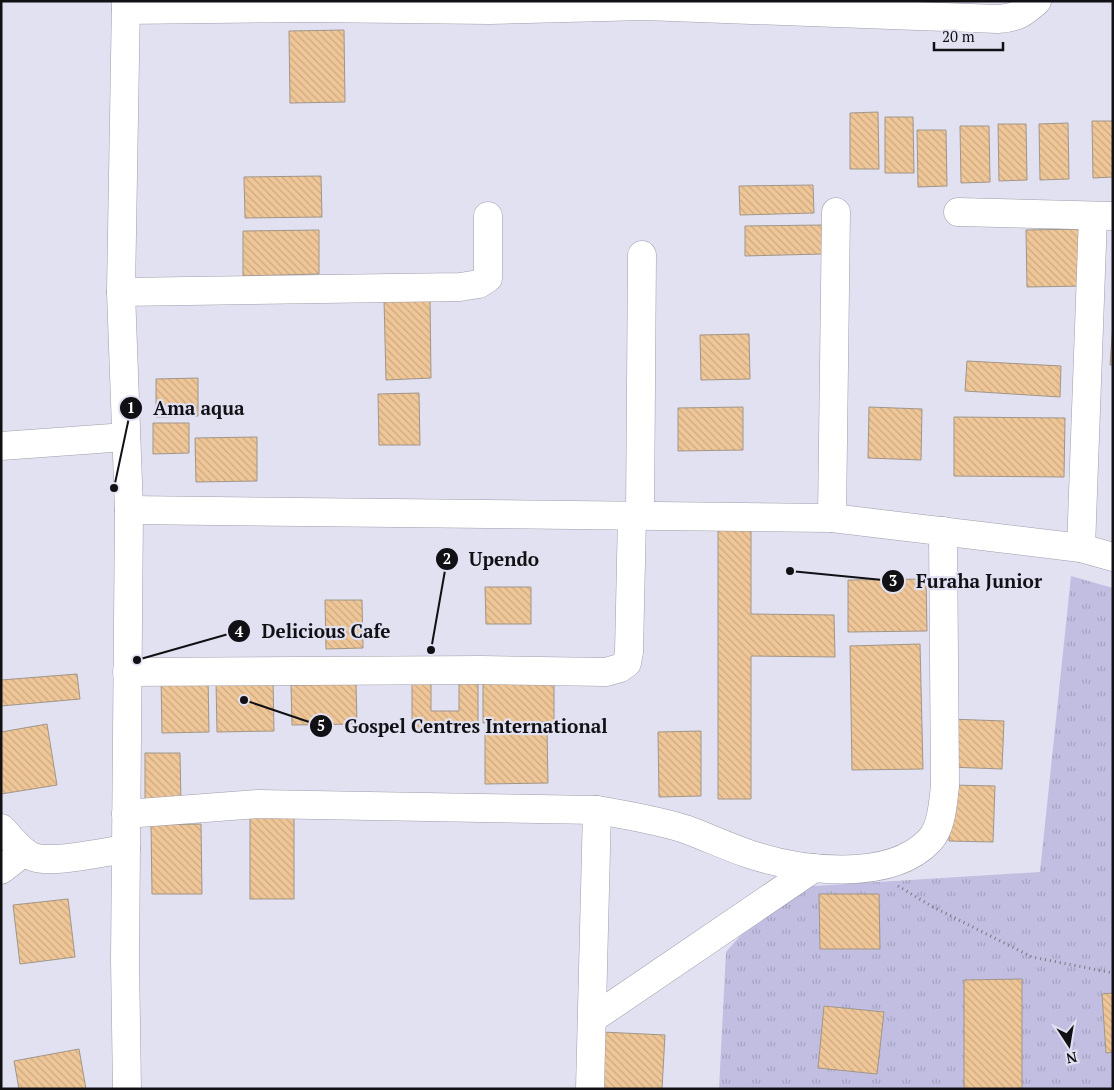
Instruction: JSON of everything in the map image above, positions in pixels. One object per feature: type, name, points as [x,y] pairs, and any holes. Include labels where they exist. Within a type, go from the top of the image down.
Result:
[{"type":"street","points":[[127,1089],[126,814],[129,510],[121,292],[126,6],[490,10],[646,4],[998,19],[1013,18],[1024,13],[1037,1]]},
{"type":"street","points":[[832,518],[836,212]]},
{"type":"street","points":[[958,212],[1103,216],[1081,548]]},
{"type":"street","points":[[121,292],[460,287],[479,284],[488,278],[488,216]]},
{"type":"street","points":[[127,672],[482,670],[606,672],[626,664],[636,516],[642,255]]},
{"type":"street","points":[[1,446],[126,437]]},
{"type":"street","points":[[129,510],[832,518],[1081,548],[1113,557]]},
{"type":"street","points":[[126,814],[258,804],[597,810],[645,818],[685,830],[750,854],[804,868],[867,868],[914,853],[931,839],[941,814],[945,786],[943,531]]},
{"type":"street","points":[[590,1089],[597,810]]},
{"type":"street","points":[[1,828],[24,852],[49,859],[126,849]]},
{"type":"street","points":[[1,870],[24,852]]},
{"type":"street","points":[[592,1019],[814,868]]},
{"type":"path","points":[[867,868],[934,907],[1032,957],[1113,973]]},
{"type":"green space","points":[[1071,576],[1113,588],[1113,1089],[719,1089],[726,952],[782,888],[1040,872]]},
{"type":"building","points":[[344,30],[345,102],[290,103],[289,31]]},
{"type":"building","points":[[878,112],[879,169],[850,169],[850,113]]},
{"type":"building","points":[[885,117],[913,117],[914,173],[885,173]]},
{"type":"building","points":[[1092,121],[1113,121],[1113,177],[1093,178]]},
{"type":"building","points":[[1068,123],[1069,179],[1040,180],[1039,124]]},
{"type":"building","points":[[998,124],[1026,124],[1027,180],[999,181]]},
{"type":"building","points":[[960,126],[989,126],[990,182],[961,183]]},
{"type":"building","points":[[917,130],[946,130],[947,186],[918,187]]},
{"type":"building","points":[[321,176],[322,217],[245,218],[244,177]]},
{"type":"building","points":[[813,185],[814,213],[740,215],[739,186]]},
{"type":"building","points":[[822,225],[822,254],[745,256],[745,226]]},
{"type":"building","points":[[1084,229],[1085,286],[1027,287],[1026,230]]},
{"type":"building","points":[[319,230],[319,274],[243,276],[243,231]]},
{"type":"building","points":[[430,298],[431,378],[386,380],[384,299]]},
{"type":"building","points":[[1113,323],[1113,365],[1110,365]]},
{"type":"building","points":[[749,334],[750,379],[701,380],[700,335]]},
{"type":"building","points":[[967,361],[1061,366],[1060,397],[965,391]]},
{"type":"building","points":[[198,378],[198,416],[156,417],[156,379]]},
{"type":"building","points":[[419,393],[420,445],[379,445],[378,394]]},
{"type":"building","points":[[743,407],[743,450],[678,451],[678,408]]},
{"type":"building","points":[[869,407],[922,409],[921,460],[868,458]]},
{"type":"building","points":[[954,417],[1065,418],[1064,477],[954,476]]},
{"type":"building","points":[[153,423],[189,423],[189,453],[153,454]]},
{"type":"building","points":[[257,437],[257,481],[196,482],[195,438]]},
{"type":"building","points":[[718,530],[751,530],[751,614],[834,615],[835,657],[751,656],[751,799],[718,799]]},
{"type":"building","points":[[926,579],[927,631],[848,632],[848,580]]},
{"type":"building","points":[[485,587],[531,587],[531,624],[486,624]]},
{"type":"building","points":[[325,600],[362,600],[363,648],[326,649]]},
{"type":"building","points":[[920,644],[923,769],[852,770],[850,646]]},
{"type":"building","points":[[77,674],[80,699],[1,706],[1,680]]},
{"type":"building","points":[[554,675],[554,722],[483,723],[483,676]]},
{"type":"building","points":[[208,676],[209,732],[162,733],[161,677]]},
{"type":"building","points":[[459,676],[478,676],[478,732],[412,732],[412,677],[431,677],[431,711],[459,711]]},
{"type":"building","points":[[273,680],[274,731],[217,732],[216,681]]},
{"type":"building","points":[[356,684],[357,724],[292,725],[291,685]]},
{"type":"building","points":[[950,719],[1004,721],[1002,769],[949,767]]},
{"type":"building","points":[[47,724],[57,785],[1,794],[1,732]]},
{"type":"building","points":[[485,730],[547,730],[548,783],[485,784]]},
{"type":"building","points":[[701,731],[701,796],[659,797],[658,732]]},
{"type":"building","points":[[145,753],[180,753],[181,802],[145,803]]},
{"type":"building","points":[[951,785],[995,786],[993,842],[949,841]]},
{"type":"building","points":[[250,817],[294,817],[294,899],[250,899]]},
{"type":"building","points":[[201,824],[202,894],[152,894],[151,825]]},
{"type":"building","points":[[819,894],[879,894],[880,949],[820,949]]},
{"type":"building","points":[[68,899],[75,957],[20,964],[13,905]]},
{"type":"building","points":[[1022,979],[1022,1089],[964,1089],[964,980]]},
{"type":"building","points":[[1113,993],[1113,1052],[1106,1053],[1102,994]]},
{"type":"building","points":[[824,1006],[884,1012],[877,1074],[818,1068]]},
{"type":"building","points":[[602,1032],[665,1035],[662,1089],[599,1089]]},
{"type":"building","points":[[79,1049],[86,1089],[19,1089],[14,1061]]},
{"type":"place","name":"Ama aqua","points":[[114,488]]},
{"type":"place","name":"Furaha Junior","points":[[790,571]]},
{"type":"place","name":"Upendo","points":[[431,650]]},
{"type":"place","name":"Delicious Cafe","points":[[137,660]]},
{"type":"place","name":"Gospel Centres International","points":[[244,700]]}]
